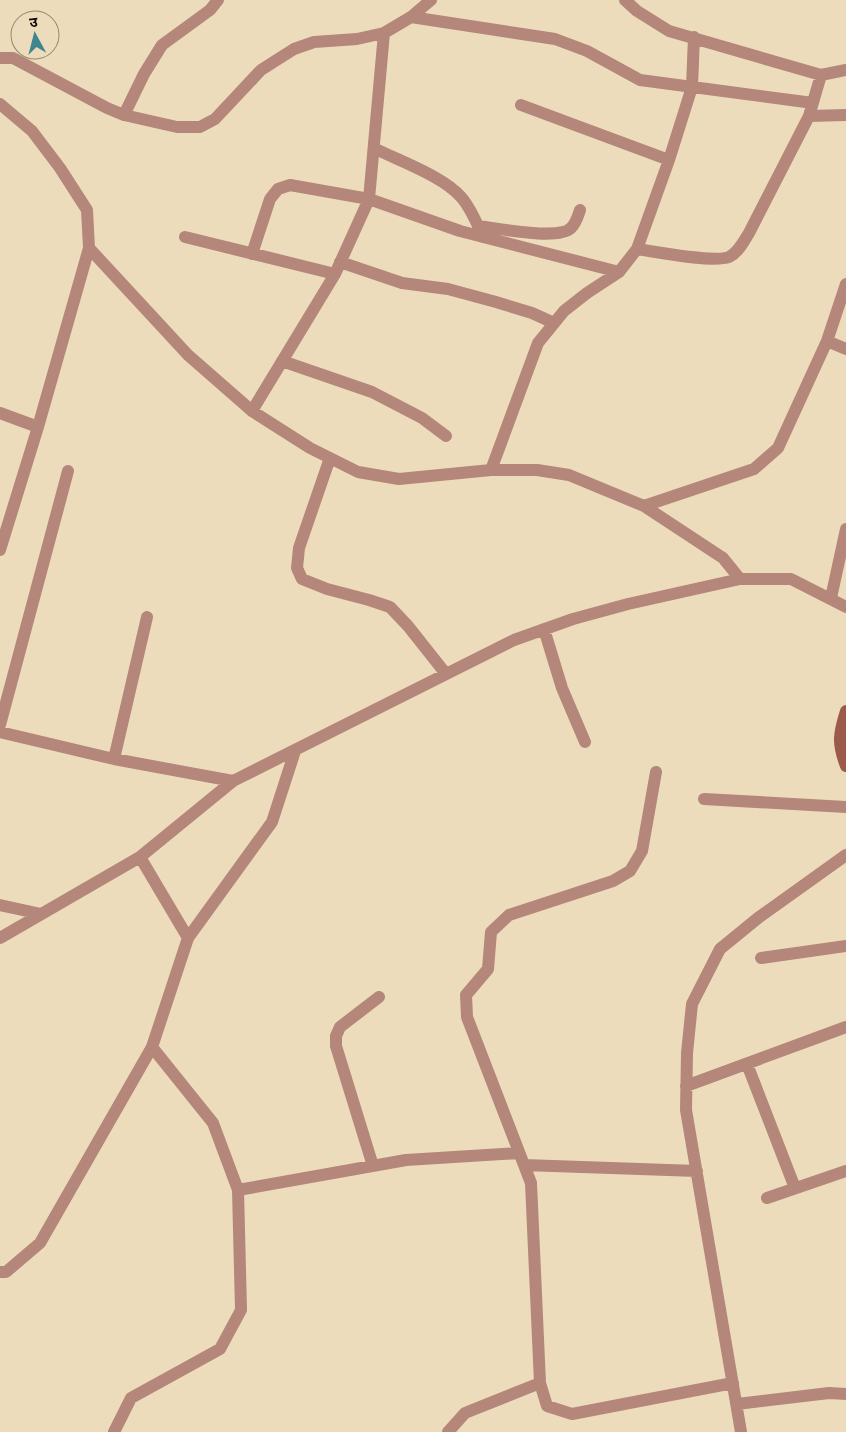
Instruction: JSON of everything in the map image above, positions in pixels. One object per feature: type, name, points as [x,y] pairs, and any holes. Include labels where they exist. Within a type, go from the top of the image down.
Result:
[{"type":"street","points":[[124,115],[144,74],[162,45],[210,10],[218,0]]},
{"type":"street","points":[[0,58],[13,58],[124,115],[176,127],[200,127],[215,118],[261,70],[294,49],[314,42],[357,39],[384,34],[411,17],[430,0]]},
{"type":"street","points":[[625,0],[637,11],[669,31],[821,75],[846,70]]},
{"type":"street","points":[[411,17],[555,39],[587,51],[640,80],[692,87],[846,115]]},
{"type":"street","points":[[252,411],[338,268],[369,199],[384,34]]},
{"type":"street","points":[[491,470],[538,343],[572,305],[619,272],[637,250],[669,160],[692,87],[694,37]]},
{"type":"street","points":[[637,250],[718,260],[731,256],[742,245],[749,233],[811,109],[821,75]]},
{"type":"street","points":[[0,104],[32,131],[60,168],[87,210],[89,248],[38,427],[0,550]]},
{"type":"street","points":[[521,105],[669,160]]},
{"type":"street","points":[[374,148],[445,183],[462,197],[481,231],[619,272]]},
{"type":"street","points":[[252,254],[270,200],[278,189],[290,186],[369,199],[460,231],[560,234],[571,228],[580,210]]},
{"type":"street","points":[[185,237],[252,254],[338,268],[402,283],[448,289],[532,313],[554,323]]},
{"type":"street","points":[[89,248],[188,355],[252,411],[310,448],[358,472],[400,479],[491,470],[537,470],[569,475],[644,506],[723,558],[740,579]]},
{"type":"street","points":[[644,506],[754,469],[778,448],[827,341],[846,284]]},
{"type":"street","points":[[827,341],[846,349]]},
{"type":"street","points":[[282,361],[372,392],[422,418],[446,436]]},
{"type":"street","points":[[0,413],[38,427]]},
{"type":"street","points":[[330,458],[299,548],[296,568],[302,579],[327,589],[390,607],[408,626],[446,674]]},
{"type":"street","points":[[0,725],[68,471]]},
{"type":"street","points":[[831,598],[846,529]]},
{"type":"street","points":[[0,938],[140,857],[233,781],[514,640],[573,618],[740,579],[791,579],[846,607]]},
{"type":"street","points":[[114,759],[147,617]]},
{"type":"street","points":[[544,629],[562,688],[585,742]]},
{"type":"street","points":[[846,711],[840,730],[840,750],[846,766]]},
{"type":"street","points":[[0,732],[114,759],[233,781]]},
{"type":"street","points":[[0,1272],[6,1272],[40,1243],[152,1048],[188,938],[272,822],[294,751]]},
{"type":"street","points":[[656,772],[642,851],[630,871],[613,881],[509,915],[491,932],[488,969],[466,995],[467,1017],[531,1183],[540,1383],[547,1406],[572,1414],[733,1383]]},
{"type":"street","points":[[704,798],[846,807]]},
{"type":"street","points":[[741,1432],[686,1110],[687,1053],[692,1004],[720,948],[758,918],[846,855]]},
{"type":"street","points":[[140,857],[188,938]]},
{"type":"street","points":[[0,904],[41,914]]},
{"type":"street","points":[[761,958],[846,946]]},
{"type":"street","points":[[373,1166],[336,1046],[336,1036],[340,1027],[379,997]]},
{"type":"street","points":[[686,1086],[846,1027]]},
{"type":"street","points":[[114,1432],[131,1398],[220,1349],[241,1310],[238,1190],[213,1123],[152,1048]]},
{"type":"street","points":[[747,1064],[795,1188]]},
{"type":"street","points":[[238,1190],[406,1160],[432,1158],[522,1159],[697,1171]]},
{"type":"street","points":[[767,1198],[846,1171]]},
{"type":"street","points":[[448,1432],[465,1413],[540,1383]]},
{"type":"street","points":[[736,1404],[829,1393],[846,1394]]}]
